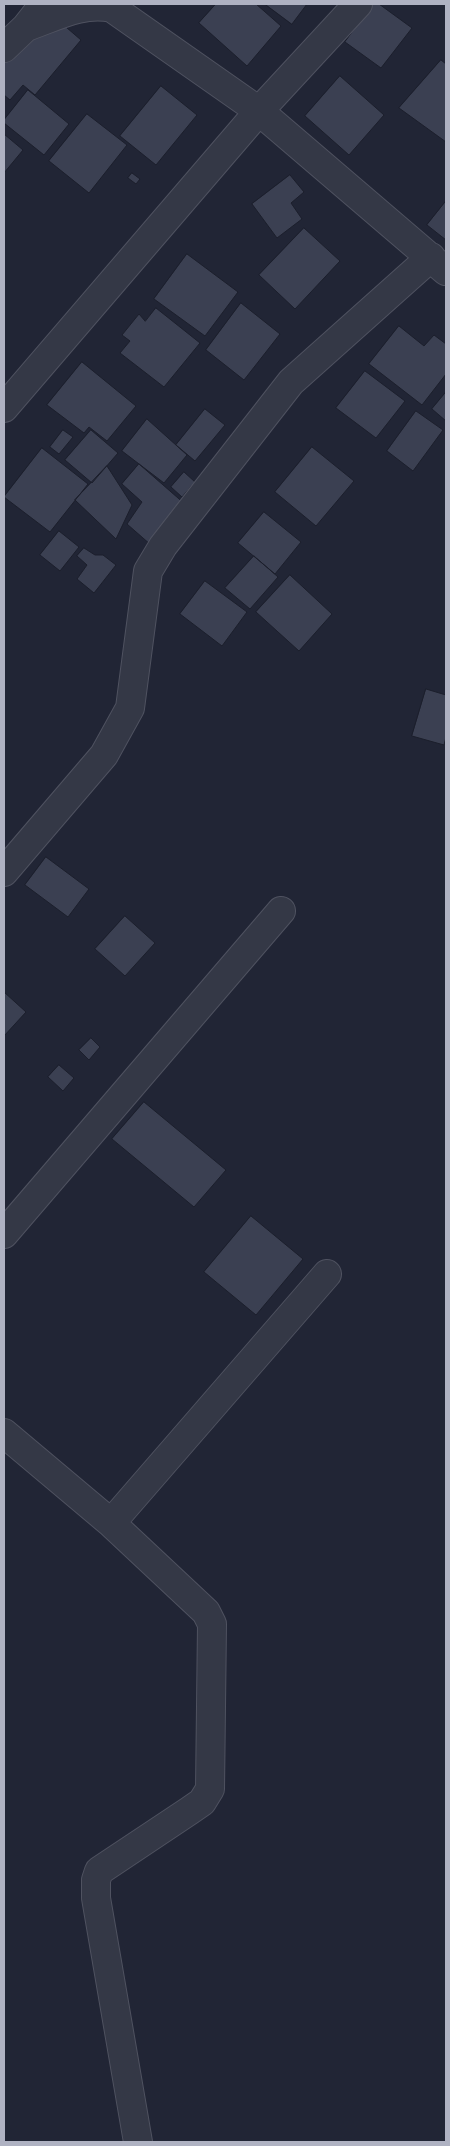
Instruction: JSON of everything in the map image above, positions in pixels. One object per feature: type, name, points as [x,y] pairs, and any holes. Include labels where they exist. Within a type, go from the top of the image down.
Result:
[{"type":"street","points":[[4,48],[26,27],[44,4]]},
{"type":"street","points":[[4,408],[259,111],[358,4]]},
{"type":"street","points":[[4,872],[104,755],[130,708],[148,571],[163,546],[291,382],[438,264],[259,111],[112,8],[101,5],[87,6],[26,27]]},
{"type":"street","points":[[4,1234],[281,911]]},
{"type":"street","points":[[111,1523],[328,1274]]},
{"type":"street","points":[[4,1434],[111,1523],[206,1612],[212,1624],[210,1789],[202,1802],[99,1872],[96,1880],[96,1898],[138,2142]]},
{"type":"building","points":[[216,4],[256,4],[281,26],[247,66],[199,23]]},
{"type":"building","points":[[265,4],[307,4],[292,24]]},
{"type":"building","points":[[373,4],[379,4],[412,28],[381,68],[345,42]]},
{"type":"building","points":[[45,9],[81,40],[35,95],[23,85],[10,100],[4,95],[4,58]]},
{"type":"building","points":[[441,60],[446,64],[446,142],[399,108]]},
{"type":"building","points":[[340,76],[384,115],[349,155],[305,116]]},
{"type":"building","points":[[161,86],[197,115],[156,165],[120,136]]},
{"type":"building","points":[[28,90],[69,124],[44,155],[4,123],[4,120]]},
{"type":"building","points":[[87,114],[127,145],[89,193],[49,161]]},
{"type":"building","points":[[4,134],[23,150],[4,173]]},
{"type":"building","points":[[132,173],[140,179],[136,184],[128,178]]},
{"type":"building","points":[[290,175],[304,192],[291,203],[302,219],[277,238],[252,204]]},
{"type":"building","points":[[446,201],[446,240],[427,225]]},
{"type":"building","points":[[304,228],[340,261],[295,309],[259,275]]},
{"type":"building","points":[[187,254],[238,292],[205,336],[154,299]]},
{"type":"building","points":[[241,303],[280,334],[244,380],[206,350]]},
{"type":"building","points":[[156,308],[200,343],[164,387],[120,353],[130,341],[122,335],[139,314],[145,321]]},
{"type":"building","points":[[399,326],[424,346],[434,335],[446,344],[446,374],[422,405],[369,364]]},
{"type":"building","points":[[82,362],[136,406],[107,441],[89,427],[84,433],[47,405]]},
{"type":"building","points":[[365,371],[405,401],[376,438],[336,408]]},
{"type":"building","points":[[446,392],[446,421],[432,409]]},
{"type":"building","points":[[205,409],[225,425],[195,461],[176,445]]},
{"type":"building","points":[[416,411],[443,430],[413,471],[387,451]]},
{"type":"building","points":[[147,419],[187,455],[164,483],[122,451]]},
{"type":"building","points":[[63,430],[73,437],[59,454],[50,447]]},
{"type":"building","points":[[91,430],[118,453],[92,483],[65,460]]},
{"type":"building","points":[[312,447],[354,481],[316,526],[275,492]]},
{"type":"building","points":[[42,448],[88,484],[50,532],[4,497]]},
{"type":"building","points":[[139,464],[186,505],[151,545],[127,524],[142,502],[122,484]]},
{"type":"building","points":[[107,466],[132,505],[116,539],[75,500]]},
{"type":"building","points":[[184,472],[195,482],[182,497],[171,487]]},
{"type":"building","points":[[264,512],[301,542],[275,574],[238,543]]},
{"type":"building","points":[[59,531],[79,547],[60,571],[40,555]]},
{"type":"building","points":[[84,548],[95,555],[103,555],[116,565],[94,593],[77,579],[87,565],[77,556]]},
{"type":"building","points":[[254,556],[278,577],[250,609],[225,588]]},
{"type":"building","points":[[290,575],[332,614],[299,651],[256,612]]},
{"type":"building","points":[[205,581],[247,612],[222,646],[180,614]]},
{"type":"building","points":[[426,689],[446,695],[446,737],[444,745],[412,736]]},
{"type":"building","points":[[46,857],[89,889],[68,917],[25,885]]},
{"type":"building","points":[[125,916],[155,943],[125,976],[95,949]]},
{"type":"building","points":[[4,992],[26,1012],[4,1036]]},
{"type":"building","points":[[91,1038],[100,1047],[89,1060],[79,1050]]},
{"type":"building","points":[[59,1065],[74,1078],[63,1091],[48,1077]]},
{"type":"building","points":[[144,1102],[226,1170],[194,1207],[112,1139]]},
{"type":"building","points":[[251,1216],[303,1259],[256,1315],[204,1272]]}]
